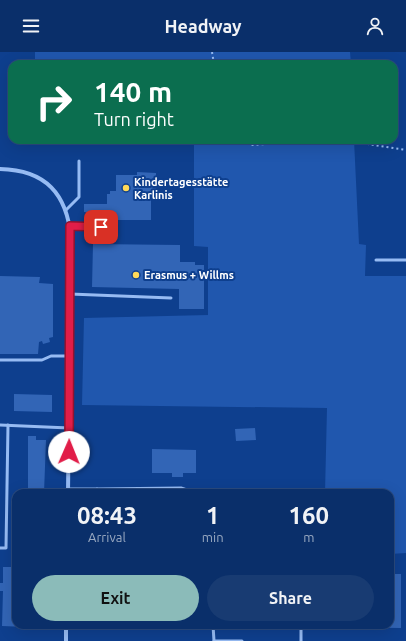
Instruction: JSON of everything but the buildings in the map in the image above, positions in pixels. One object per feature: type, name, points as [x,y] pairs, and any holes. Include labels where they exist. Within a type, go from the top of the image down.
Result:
[{"type":"street","points":[[0,170],[16,170],[36,176],[51,186],[66,210],[70,226],[68,489]]},
{"type":"street","points":[[66,629],[66,641]]},
{"type":"lane","points":[[66,210],[79,197],[79,161]]},
{"type":"lane","points":[[70,226],[116,227]]},
{"type":"lane","points":[[376,260],[406,260]]},
{"type":"lane","points":[[70,294],[171,298]]},
{"type":"lane","points":[[0,360],[42,360],[51,356],[70,356]]},
{"type":"lane","points":[[0,425],[69,428]]},
{"type":"lane","points":[[0,548],[6,548],[8,425]]},
{"type":"lane","points":[[153,489],[184,489]]},
{"type":"lane","points":[[213,629],[214,641],[242,641]]},
{"type":"lane","points":[[301,629],[301,641]]},
{"type":"path","points":[[249,144],[267,144]]},
{"type":"path","points":[[368,144],[406,150]]},
{"type":"shaded area","points":[[35,52],[350,52],[351,60],[35,60]]},
{"type":"shaded area","points":[[166,144],[354,144],[359,244],[366,245],[365,276],[406,276],[406,553],[394,554],[394,489],[325,489],[327,408],[82,405],[84,318],[208,315],[208,247],[194,246],[194,145]]},
{"type":"place","name":"Kindertagesstätte Karlinis","points":[[126,188]]},
{"type":"place","name":"Erasmus + Willms","points":[[136,275]]},
{"type":"route","points":[[69,452],[70,226],[101,227]]}]
